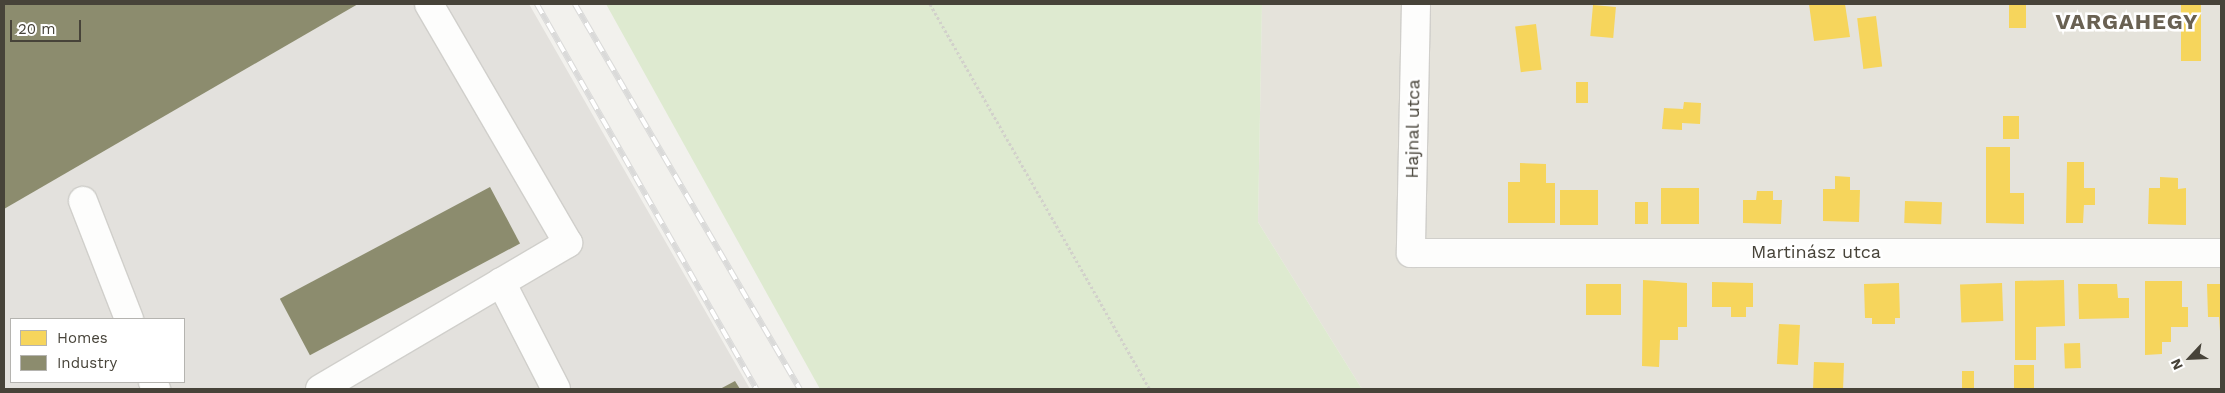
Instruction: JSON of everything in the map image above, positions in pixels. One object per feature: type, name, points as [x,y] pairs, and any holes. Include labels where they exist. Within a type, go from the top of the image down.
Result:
[{"type":"street","points":[[320,389],[568,243],[429,4]]},
{"type":"street","name":"Hajnal utca","points":[[1411,253],[1416,4]]},
{"type":"street","points":[[83,201],[129,318]]},
{"type":"street","name":"Martinász utca","points":[[1411,253],[2221,253]]},
{"type":"street","points":[[501,282],[556,389]]},
{"type":"path","points":[[930,4],[1150,389]]},
{"type":"shaded area","points":[[4,4],[529,4],[750,389],[4,389]]},
{"type":"shaded area","points":[[1262,4],[2221,4],[2221,389],[1362,389],[1258,222]]},
{"type":"green space","points":[[606,4],[1262,4],[1258,222],[1362,389],[820,389]]},
{"type":"building: Homes","points":[[1809,4],[1845,4],[1850,37],[1814,41]]},
{"type":"building: Homes","points":[[2009,4],[2026,4],[2026,28],[2009,28]]},
{"type":"building: Homes","points":[[2181,4],[2201,4],[2201,61],[2181,61]]},
{"type":"building: Homes","points":[[1593,5],[1616,7],[1613,38],[1590,36]]},
{"type":"building: Homes","points":[[1876,16],[1882,67],[1863,69],[1857,18]]},
{"type":"building: Homes","points":[[1536,24],[1542,70],[1521,72],[1515,27]]},
{"type":"building: Homes","points":[[1576,82],[1588,82],[1588,103],[1576,103]]},
{"type":"building: Homes","points":[[1684,102],[1701,103],[1700,124],[1682,123],[1682,130],[1662,129],[1664,108],[1683,109]]},
{"type":"building: Homes","points":[[2003,116],[2019,116],[2019,139],[2003,139]]},
{"type":"building: Homes","points":[[1986,147],[2010,147],[2010,193],[2024,193],[2024,224],[1986,223]]},
{"type":"building: Homes","points":[[2067,162],[2084,162],[2084,188],[2095,188],[2095,205],[2084,205],[2083,223],[2066,223]]},
{"type":"building: Homes","points":[[1520,163],[1546,164],[1546,183],[1555,183],[1555,223],[1508,223],[1508,182],[1520,182]]},
{"type":"building: Homes","points":[[1835,176],[1850,177],[1850,190],[1860,190],[1859,222],[1823,221],[1823,189],[1835,189]]},
{"type":"building: Homes","points":[[2160,177],[2178,178],[2178,189],[2186,188],[2186,225],[2148,224],[2149,188],[2160,188]]},
{"type":"building: Homes","points":[[1661,188],[1699,188],[1699,224],[1661,224]]},
{"type":"building: Homes","points":[[1560,190],[1598,190],[1598,225],[1560,225]]},
{"type":"building: Homes","points":[[1757,191],[1773,191],[1773,200],[1782,200],[1781,224],[1743,223],[1743,200],[1756,200]]},
{"type":"building: Homes","points":[[1905,201],[1942,202],[1941,224],[1904,223]]},
{"type":"building: Homes","points":[[1635,202],[1648,202],[1648,224],[1635,224]]},
{"type":"building: Homes","points":[[1643,280],[1687,283],[1687,327],[1678,327],[1678,340],[1660,340],[1659,367],[1642,366]]},
{"type":"building: Homes","points":[[2064,280],[2065,326],[2036,327],[2036,360],[2015,360],[2015,281]]},
{"type":"building: Homes","points":[[2145,281],[2182,281],[2182,307],[2188,307],[2188,327],[2171,327],[2171,342],[2162,342],[2162,354],[2145,355]]},
{"type":"building: Homes","points":[[1712,282],[1753,283],[1753,307],[1746,307],[1746,317],[1731,317],[1731,307],[1712,307]]},
{"type":"building: Homes","points":[[1899,283],[1900,318],[1895,318],[1895,324],[1872,324],[1872,318],[1865,318],[1864,284]]},
{"type":"building: Homes","points":[[2002,283],[2003,321],[1961,322],[1960,284]]},
{"type":"building: Homes","points":[[1586,284],[1621,284],[1621,315],[1586,315]]},
{"type":"building: Homes","points":[[2078,284],[2117,284],[2118,298],[2129,298],[2129,318],[2079,319]]},
{"type":"building: Homes","points":[[2207,284],[2221,284],[2221,345],[2219,317],[2208,317]]},
{"type":"building: Homes","points":[[1779,324],[1800,325],[1798,365],[1777,364]]},
{"type":"building: Homes","points":[[2080,343],[2081,368],[2065,369],[2064,344]]},
{"type":"building: Homes","points":[[1814,362],[1844,363],[1843,389],[1813,389]]},
{"type":"building: Homes","points":[[2014,365],[2034,365],[2034,389],[2014,389]]},
{"type":"building: Homes","points":[[1962,371],[1974,371],[1974,389],[1962,389]]},
{"type":"building: Industry","points":[[4,4],[358,4],[4,209]]},
{"type":"building: Industry","points":[[490,187],[520,244],[310,355],[280,299]]},
{"type":"building: Industry","points":[[735,381],[740,389],[720,389]]},
{"type":"railway","points":[[537,4],[757,389]]},
{"type":"railway","points":[[575,4],[800,389]]},
{"type":"district","name":"VARGAHEGY","points":[[2127,22]]}]
